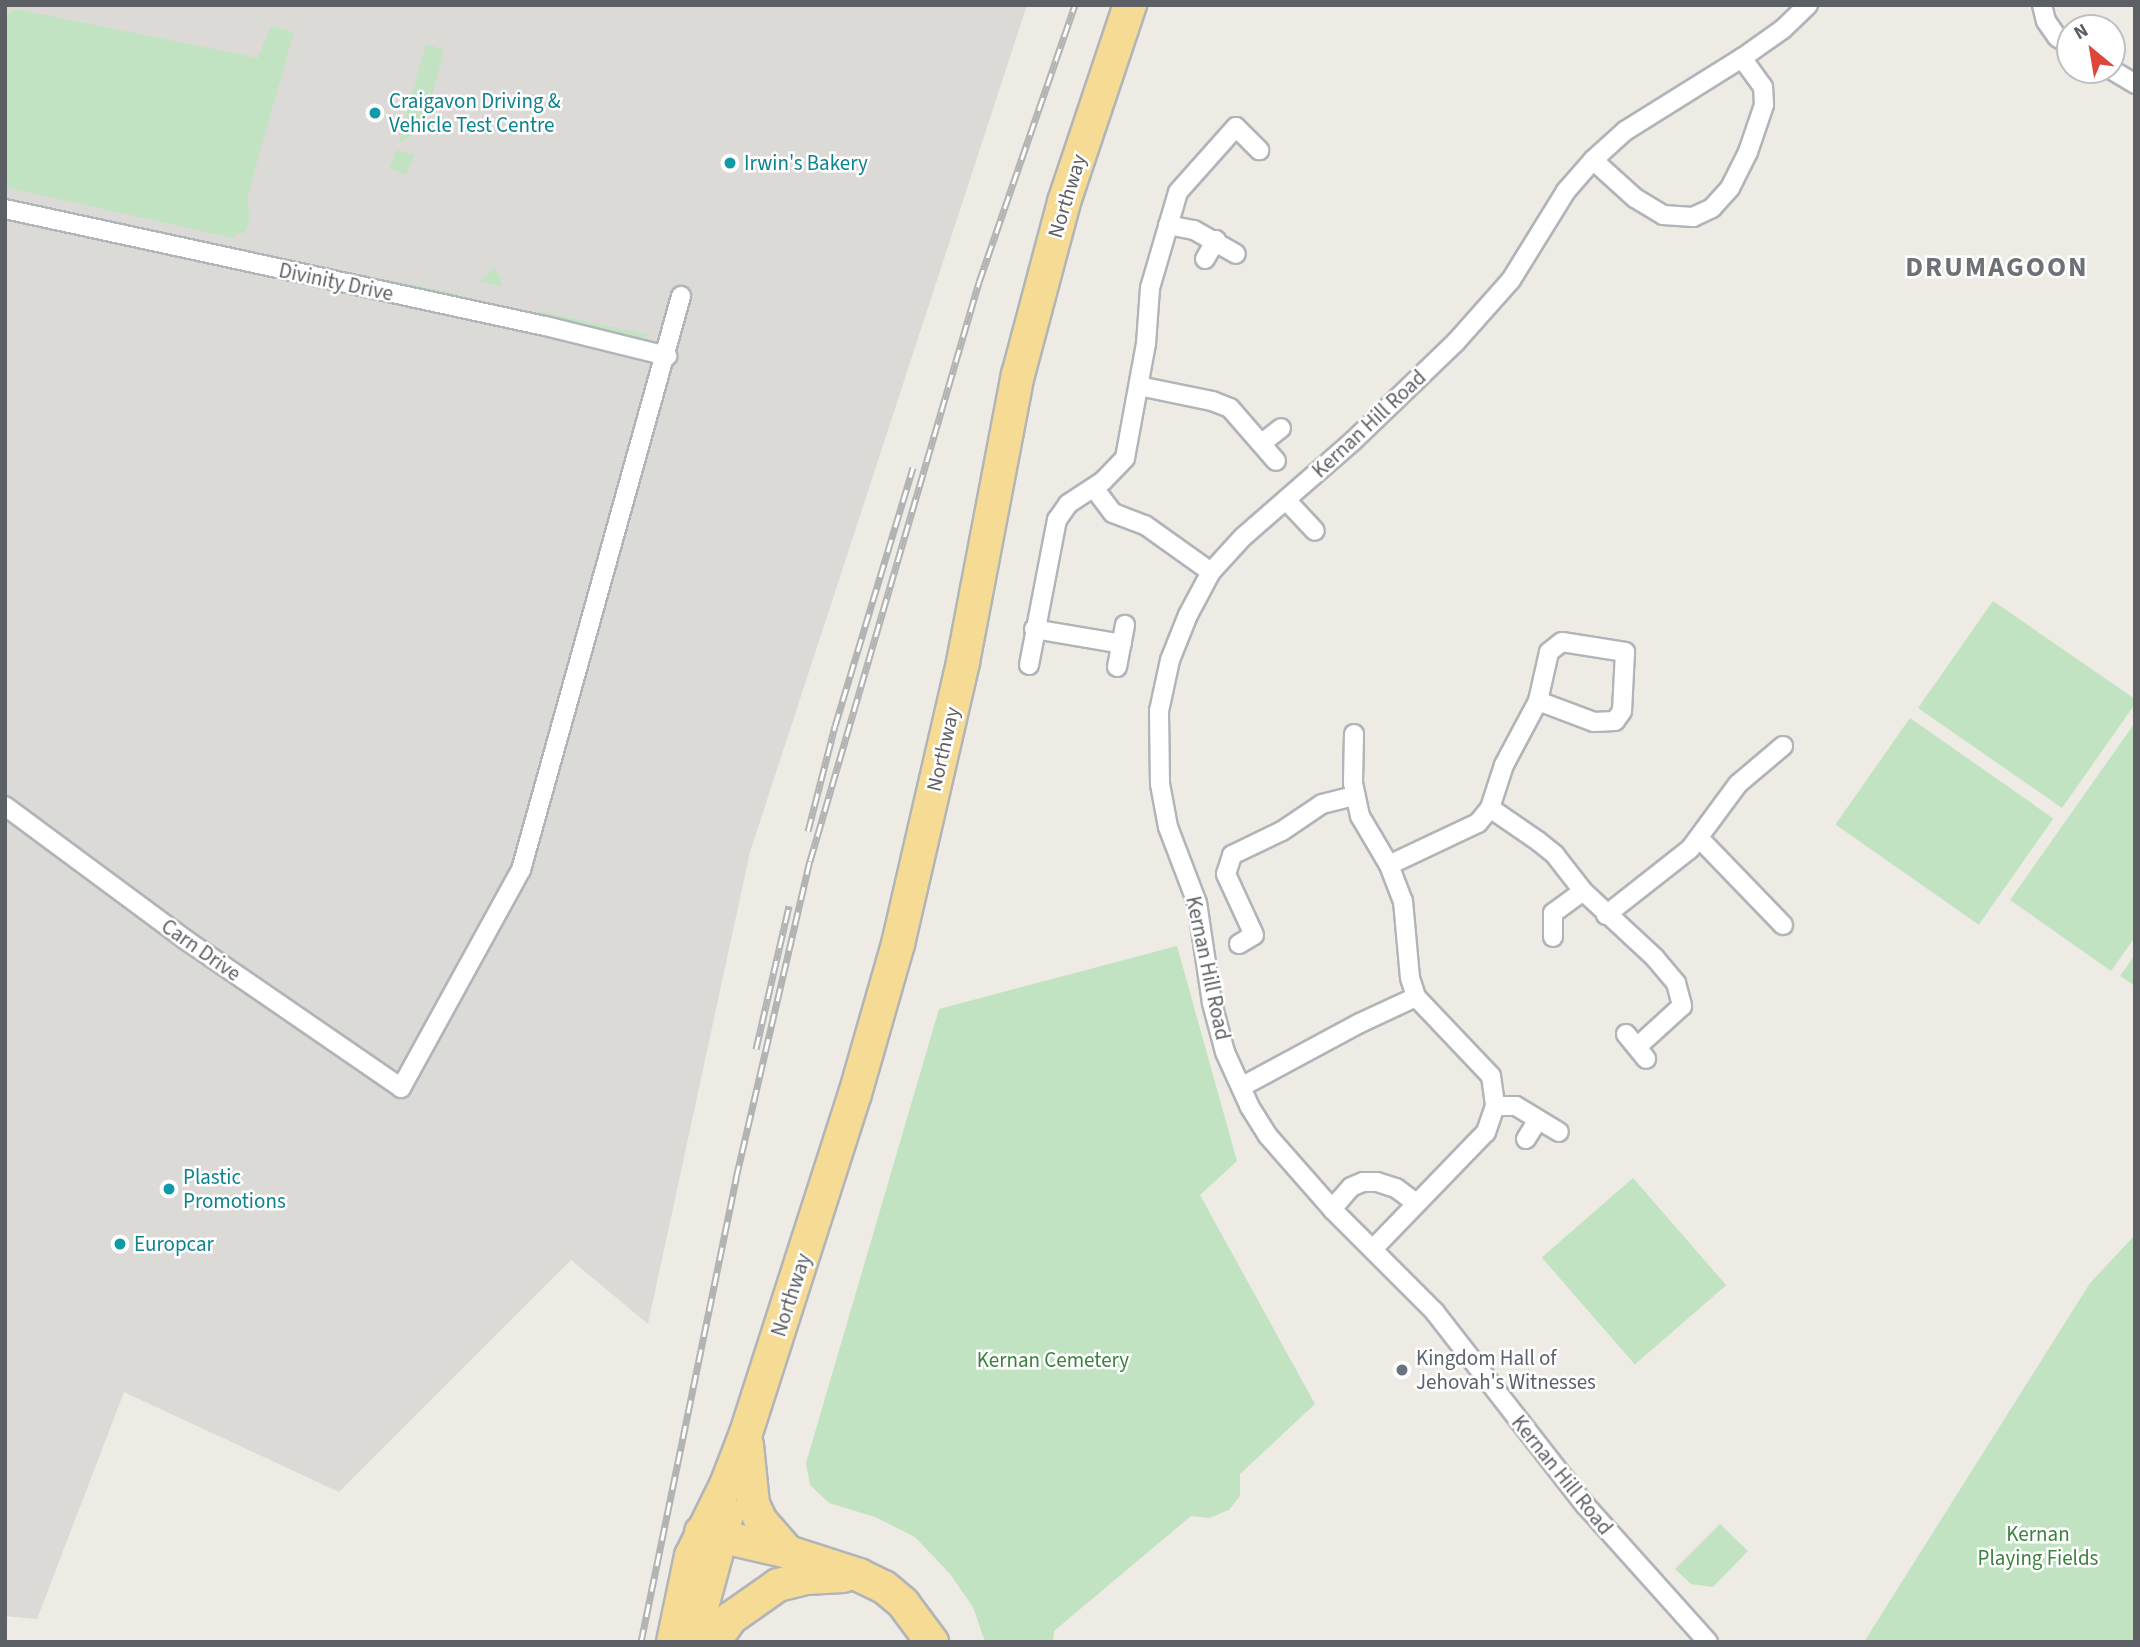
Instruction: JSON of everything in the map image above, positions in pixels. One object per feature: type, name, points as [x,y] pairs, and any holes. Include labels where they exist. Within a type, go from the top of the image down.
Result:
[{"type":"highway","name":"Northway","points":[[673,1642],[684,1584],[711,1534],[727,1518],[726,1485],[746,1433],[850,1107],[898,944],[963,662],[1018,375],[1064,202],[1130,5]]},
{"type":"highway","points":[[746,1433],[752,1504],[761,1521],[788,1552]]},
{"type":"highway","name":"Northway","points":[[693,1642],[711,1534]]},
{"type":"highway","points":[[684,1642],[711,1534],[788,1552],[859,1575],[884,1587],[903,1603],[932,1642]]},
{"type":"highway","points":[[713,1642],[731,1618],[778,1585],[807,1578],[859,1575]]},
{"type":"street","name":"Kernan Hill Road","points":[[1708,1642],[1585,1505],[1435,1312],[1374,1248],[1332,1209],[1268,1136],[1241,1087],[1226,1052],[1215,1015],[1197,903],[1168,827],[1160,784],[1159,711],[1170,660],[1188,615],[1212,572],[1243,537],[1353,442],[1461,336],[1511,280],[1550,214],[1575,179],[1593,160],[1625,131],[1708,80],[1783,29],[1808,5]]},
{"type":"street","points":[[2042,5],[2046,21],[2056,36]]},
{"type":"street","points":[[1593,160],[1635,198],[1663,215],[1693,217],[1712,208],[1730,188],[1748,152],[1764,105],[1763,87],[1742,58]]},
{"type":"street","points":[[1029,665],[1057,520],[1068,504],[1094,488],[1125,458],[1139,386],[1150,288],[1178,192],[1236,127],[1259,150]]},
{"type":"street","name":"Divinity Drive","points":[[5,209],[545,326],[667,356]]},
{"type":"street","points":[[1167,226],[1194,230],[1216,240],[1236,254]]},
{"type":"street","points":[[1205,259],[1216,240]]},
{"type":"street","points":[[667,356],[681,296]]},
{"type":"street","name":"Carn Drive","points":[[5,806],[186,940],[401,1088],[521,870],[667,356]]},
{"type":"street","points":[[1139,386],[1212,401],[1230,408],[1276,461]]},
{"type":"street","points":[[1262,443],[1281,428]]},
{"type":"street","points":[[1094,488],[1113,513],[1145,525],[1212,572]]},
{"type":"street","points":[[1286,500],[1315,531]]},
{"type":"street","points":[[1117,667],[1125,625]]},
{"type":"street","points":[[1034,629],[1122,644]]},
{"type":"street","points":[[1389,865],[1478,823],[1490,808],[1504,765],[1538,701],[1549,652],[1562,642],[1625,652],[1622,711],[1615,721],[1594,722],[1538,701]]},
{"type":"street","points":[[1354,734],[1355,796],[1360,816],[1389,865],[1403,901],[1410,978],[1416,997],[1491,1076],[1495,1106],[1486,1132],[1374,1248]]},
{"type":"street","points":[[1606,915],[1699,838],[1738,784],[1783,746]]},
{"type":"street","points":[[1239,944],[1254,936],[1226,874],[1232,855],[1282,831],[1322,804],[1355,796]]},
{"type":"street","points":[[1490,808],[1555,855],[1583,891],[1655,958],[1676,983],[1684,1001],[1682,1006],[1636,1047]]},
{"type":"street","points":[[1699,838],[1776,905],[1783,925]]},
{"type":"street","points":[[1555,940],[1553,913],[1583,891]]},
{"type":"street","points":[[1241,1087],[1360,1023],[1416,997]]},
{"type":"street","points":[[1495,1106],[1516,1106],[1559,1132]]},
{"type":"street","points":[[1526,1139],[1538,1120]]},
{"type":"street","points":[[1332,1209],[1351,1187],[1363,1182],[1377,1182],[1396,1188],[1416,1203]]},
{"type":"shaded area","points":[[5,5],[1027,5],[750,852],[648,1324],[571,1260],[339,1492],[124,1392],[37,1619],[5,1616]]},
{"type":"green space","points":[[15,9],[258,58],[271,26],[294,32],[248,194],[249,221],[245,233],[237,233],[233,238],[5,187],[5,16]]},
{"type":"green space","points":[[426,44],[444,50],[427,115],[420,116],[415,134],[399,142]]},
{"type":"green space","points":[[396,150],[414,155],[406,175],[390,168]]},
{"type":"green space","points":[[5,198],[247,251],[242,252]]},
{"type":"green space","points":[[495,267],[502,286],[479,282]]},
{"type":"green space","points":[[361,275],[459,294],[456,298],[367,280]]},
{"type":"green space","points":[[538,311],[650,335],[634,340],[532,314]]},
{"type":"green space","points":[[1993,601],[2135,699],[2135,704],[2062,808],[1918,708]]},
{"type":"green space","points":[[1910,718],[2053,818],[1979,925],[1835,824]]},
{"type":"green space","points":[[2134,724],[2135,937],[2111,971],[2010,900]]},
{"type":"green space","name":"Kernan Cemetery","points":[[1177,946],[1237,1161],[1200,1195],[1315,1404],[1240,1474],[1240,1496],[1229,1510],[1209,1518],[1191,1516],[1054,1631],[1053,1642],[985,1642],[973,1607],[950,1574],[915,1537],[875,1517],[829,1503],[810,1485],[806,1463],[939,1009]]},
{"type":"green space","points":[[2135,955],[2135,986],[2120,976]]},
{"type":"green space","points":[[1633,1178],[1726,1285],[1635,1365],[1542,1257]]},
{"type":"green space","name":"Kernan Playing Fields","points":[[2135,1235],[2135,1642],[1864,1642],[2090,1283]]},
{"type":"green space","points":[[1720,1524],[1748,1551],[1713,1587],[1691,1584],[1675,1569]]},
{"type":"railway","points":[[641,1642],[736,1178],[810,861],[979,282],[1075,5]]},
{"type":"railway","points":[[808,831],[835,726],[913,468]]},
{"type":"railway","points":[[756,1049],[789,906]]},
{"type":"place","name":"Craigavon Driving & Vehicle Test Centre","points":[[375,113]]},
{"type":"place","name":"Irwin's Bakery","points":[[730,163]]},
{"type":"place","name":"Plastic Promotions","points":[[169,1189]]},
{"type":"place","name":"Europcar","points":[[120,1244]]},
{"type":"place","name":"Kingdom Hall of Jehovah's Witnesses","points":[[1402,1370]]},
{"type":"district","name":"DRUMAGOON","points":[[1997,267]]}]
